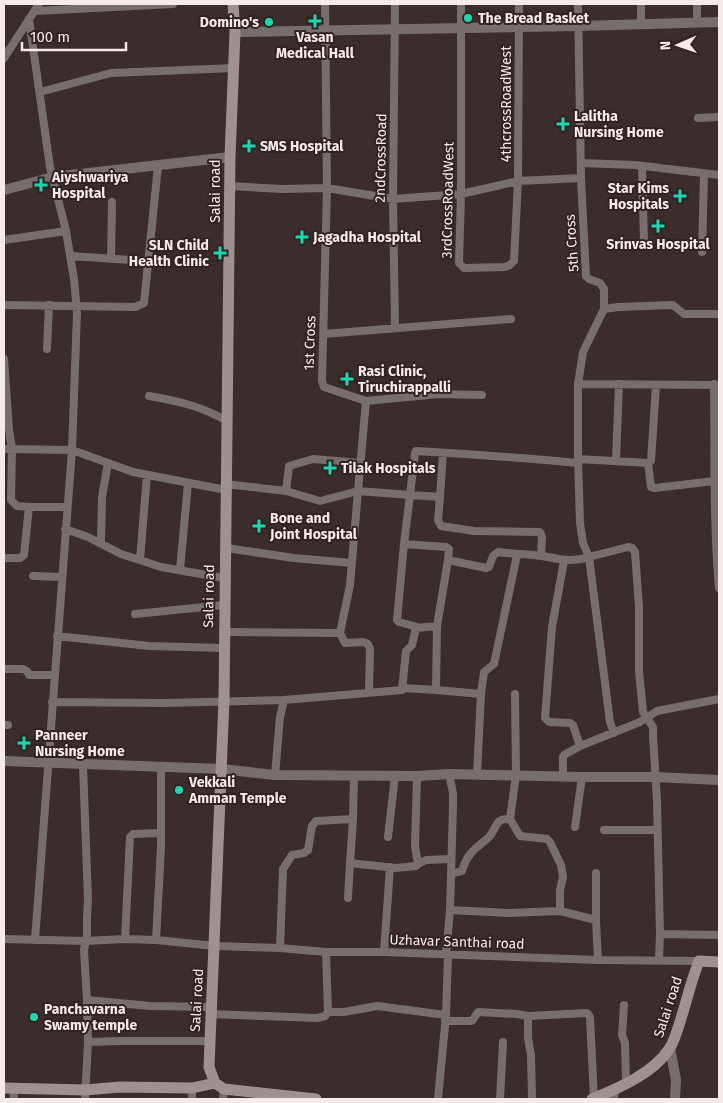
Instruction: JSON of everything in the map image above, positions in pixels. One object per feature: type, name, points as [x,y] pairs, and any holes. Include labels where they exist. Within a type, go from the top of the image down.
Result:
[{"type":"main road","name":"Salai road","points":[[220,1090],[209,1067],[224,700],[223,648],[226,548],[230,157],[234,68],[232,4]]},
{"type":"main road","name":"Salai road","points":[[593,1099],[615,1094],[626,1083],[658,1064],[670,1048],[680,1024],[692,979],[699,961]]},
{"type":"main road","points":[[699,961],[719,962]]},
{"type":"main road","points":[[10,1092],[85,1095],[120,1087],[192,1094],[220,1090],[258,1096],[316,1099]]},
{"type":"street","points":[[4,58],[37,7],[173,4]]},
{"type":"street","name":"1st Cross","points":[[325,4],[327,188],[322,384],[324,387],[366,401]]},
{"type":"street","name":"2ndCrossRoad","points":[[395,4],[393,199],[395,327]]},
{"type":"street","name":"3rdCrossRoadWest","points":[[461,4],[460,265],[464,268],[505,267],[514,261],[518,181]]},
{"type":"street","name":"4thcrossRoadWest","points":[[518,181],[519,4]]},
{"type":"street","name":"5th Cross","points":[[578,4],[581,178],[586,276],[589,280],[600,283],[604,288],[604,309]]},
{"type":"street","points":[[641,4],[641,23]]},
{"type":"street","points":[[697,4],[698,22]]},
{"type":"street","points":[[29,19],[53,177],[66,231],[76,305],[72,450],[35,940]]},
{"type":"street","points":[[234,32],[719,22]]},
{"type":"street","points":[[40,92],[110,73],[234,68]]},
{"type":"street","points":[[698,118],[719,117]]},
{"type":"street","points":[[4,190],[53,177],[230,157]]},
{"type":"street","points":[[581,163],[642,166],[719,175]]},
{"type":"street","points":[[4,305],[136,307],[142,305],[145,301],[147,261],[158,166]]},
{"type":"street","points":[[642,166],[644,242]]},
{"type":"street","points":[[702,252],[704,174]]},
{"type":"street","points":[[230,186],[282,189],[327,188],[393,199],[461,194],[518,181],[581,178]]},
{"type":"street","points":[[111,259],[112,202]]},
{"type":"street","points":[[4,240],[66,231]]},
{"type":"street","points":[[70,256],[147,261]]},
{"type":"street","points":[[47,350],[50,305]]},
{"type":"street","points":[[614,733],[610,722],[589,557],[584,547],[581,531],[578,461],[578,384],[583,352],[604,309],[673,305],[684,314],[719,314]]},
{"type":"street","points":[[324,334],[511,319]]},
{"type":"street","points":[[4,359],[8,429],[12,449],[8,500],[17,506],[29,508],[67,507]]},
{"type":"street","points":[[578,384],[717,384],[714,481],[717,519],[716,563],[719,588]]},
{"type":"street","points":[[616,461],[619,384]]},
{"type":"street","points":[[656,385],[651,462],[648,463],[651,486],[655,488],[714,481]]},
{"type":"street","points":[[369,692],[370,649],[368,644],[364,642],[345,643],[340,633],[350,584],[366,401],[438,394],[482,395]]},
{"type":"street","points":[[148,396],[195,405],[227,421]]},
{"type":"street","points":[[4,449],[72,450],[133,472],[147,475],[226,487],[286,490],[320,501],[358,491],[440,497]]},
{"type":"street","points":[[436,626],[417,627],[397,620],[404,544],[416,451],[578,461],[648,463]]},
{"type":"street","points":[[443,453],[438,520],[441,526],[474,531],[540,532],[542,537],[541,556]]},
{"type":"street","points":[[286,490],[289,466],[291,465],[313,459],[360,463]]},
{"type":"street","points":[[101,543],[102,497],[108,463]]},
{"type":"street","points":[[140,560],[147,475]]},
{"type":"street","points":[[180,570],[188,482]]},
{"type":"street","points":[[4,558],[20,558],[24,556],[29,508]]},
{"type":"street","points":[[66,529],[88,537],[121,554],[161,567],[224,578]]},
{"type":"street","points":[[404,544],[446,547],[449,549],[436,626],[436,690]]},
{"type":"street","points":[[448,560],[487,568],[491,565],[495,554],[498,552],[541,556],[564,561],[580,560],[628,547],[632,548],[635,552],[639,607],[638,671],[644,712],[653,727],[660,934],[659,959]]},
{"type":"street","points":[[226,548],[294,558],[352,563]]},
{"type":"street","points":[[477,775],[481,694],[484,672],[494,664],[517,555]]},
{"type":"street","points":[[564,561],[552,627],[545,718],[549,722],[570,723],[573,725],[580,746]]},
{"type":"street","points":[[33,576],[62,577]]},
{"type":"street","points":[[135,614],[224,604]]},
{"type":"street","points":[[403,688],[406,651],[412,645],[417,627]]},
{"type":"street","points":[[224,632],[340,633]]},
{"type":"street","points":[[57,636],[149,646],[223,648]]},
{"type":"street","points":[[4,668],[27,670],[29,675],[54,675]]},
{"type":"street","points":[[52,702],[164,703],[284,700],[322,698],[401,690],[403,688],[481,694]]},
{"type":"street","points":[[515,694],[516,775],[510,819],[520,836],[547,839],[550,842],[561,865],[564,877],[560,890],[560,911]]},
{"type":"street","points":[[563,777],[564,755],[580,746],[647,718],[657,711],[719,699]]},
{"type":"street","points":[[275,775],[280,717],[284,700]]},
{"type":"street","points":[[4,761],[222,769],[275,775],[417,776],[449,774],[655,777],[719,780]]},
{"type":"street","points":[[83,765],[88,900],[84,950],[88,1000],[85,1095]]},
{"type":"street","points":[[156,940],[161,833],[161,767]]},
{"type":"street","points":[[438,1099],[446,1018],[450,910],[453,793],[449,774]]},
{"type":"street","points":[[348,898],[354,776]]},
{"type":"street","points":[[388,837],[395,776]]},
{"type":"street","points":[[417,776],[415,846],[418,864]]},
{"type":"street","points":[[575,827],[582,777]]},
{"type":"street","points":[[280,948],[282,877],[286,861],[292,855],[304,853],[308,850],[312,826],[316,821],[353,819]]},
{"type":"street","points":[[451,874],[462,871],[465,859],[490,837],[497,822],[503,819],[510,819]]},
{"type":"street","points":[[604,830],[657,830]]},
{"type":"street","points":[[126,939],[130,837],[133,834],[161,833]]},
{"type":"street","points":[[350,863],[390,867],[416,866],[426,860],[450,859]]},
{"type":"street","points":[[384,952],[390,867]]},
{"type":"street","points":[[596,873],[598,960]]},
{"type":"street","points":[[450,910],[508,913],[560,911],[596,920]]},
{"type":"street","points":[[660,934],[719,935]]},
{"type":"street","name":"Uzhavar Santhai road","points":[[4,939],[86,941],[126,939],[326,952],[699,961]]},
{"type":"street","points":[[88,1000],[317,1018],[325,1016],[328,1012],[326,952]]},
{"type":"street","points":[[624,1005],[622,1035],[625,1044],[626,1083]]},
{"type":"street","points":[[328,1012],[344,1012],[377,1006],[472,1022],[478,1012],[528,1016],[586,1013],[590,1017],[593,1099]]},
{"type":"street","points":[[528,1016],[532,1099]]},
{"type":"street","points":[[88,1042],[120,1040],[210,1041]]},
{"type":"street","points":[[500,1099],[503,1042]]},
{"type":"street","points":[[670,1048],[676,1080],[675,1099]]},
{"type":"place","name":"The Bread Basket","points":[[468,18]]},
{"type":"place","name":"Vasan Medical Hall","points":[[315,21]]},
{"type":"place","name":"Domino's","points":[[269,22]]},
{"type":"place","name":"Lalitha Nursing Home","points":[[563,124]]},
{"type":"place","name":"SMS Hospital","points":[[249,146]]},
{"type":"place","name":"Aiyshwariya Hospital","points":[[41,185]]},
{"type":"place","name":"Star Kims Hospitals","points":[[680,196]]},
{"type":"place","name":"Srinvas Hospital","points":[[658,226]]},
{"type":"place","name":"Jagadha Hospital","points":[[302,237]]},
{"type":"place","name":"SLN Child Health Clinic","points":[[220,253]]},
{"type":"place","name":"Rasi Clinic, Tiruchirappalli","points":[[347,379]]},
{"type":"place","name":"Tilak Hospitals","points":[[330,468]]},
{"type":"place","name":"Bone and Joint Hospital","points":[[259,526]]},
{"type":"place","name":"Panneer Nursing Home","points":[[24,743]]},
{"type":"place","name":"Vekkali Amman Temple","points":[[179,790]]},
{"type":"place","name":"Panchavarna Swamy temple","points":[[34,1017]]}]
